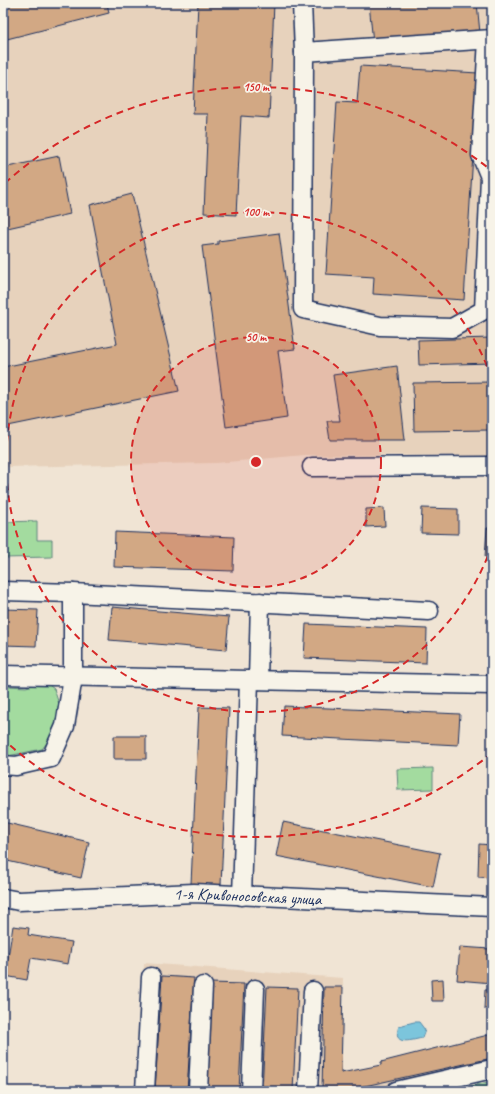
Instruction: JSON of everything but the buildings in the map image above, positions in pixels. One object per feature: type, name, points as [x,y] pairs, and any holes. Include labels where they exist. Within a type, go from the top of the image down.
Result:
[{"type":"street","points":[[302,3],[304,52],[303,309],[380,326],[452,328],[484,310],[489,282],[490,177],[481,155],[490,40],[304,52]]},
{"type":"street","points":[[312,467],[492,466]]},
{"type":"street","points":[[3,591],[73,593],[429,611]]},
{"type":"street","points":[[3,765],[16,766],[51,758],[65,726],[73,677],[73,593]]},
{"type":"street","points":[[242,896],[254,680],[260,602]]},
{"type":"street","points":[[3,675],[492,684]]},
{"type":"street","name":"1-я Кривоносовская улица","points":[[3,898],[19,901],[194,894],[492,907]]},
{"type":"street","points":[[145,1091],[151,977]]},
{"type":"street","points":[[198,1091],[202,986]]},
{"type":"street","points":[[251,1091],[255,990]]},
{"type":"street","points":[[308,1091],[313,991]]},
{"type":"street","points":[[396,1091],[492,1068]]},
{"type":"shaded area","points":[[3,3],[492,3],[492,456],[305,455],[216,463],[3,467]]},
{"type":"shaded area","points":[[144,963],[343,978],[341,1073],[381,1065],[381,1062],[492,1034],[492,1078],[443,1091],[138,1091]]},
{"type":"green space","points":[[37,521],[37,540],[52,540],[52,557],[3,558],[3,522]]},
{"type":"green space","points":[[45,682],[54,689],[60,707],[57,731],[42,749],[3,757],[3,692],[8,686],[26,687]]},
{"type":"green space","points":[[433,768],[433,789],[398,790],[397,769]]},
{"type":"green space","points":[[492,1081],[492,1091],[451,1091]]},
{"type":"water","points":[[419,1022],[425,1030],[422,1038],[407,1041],[400,1039],[397,1032],[399,1026]]}]
